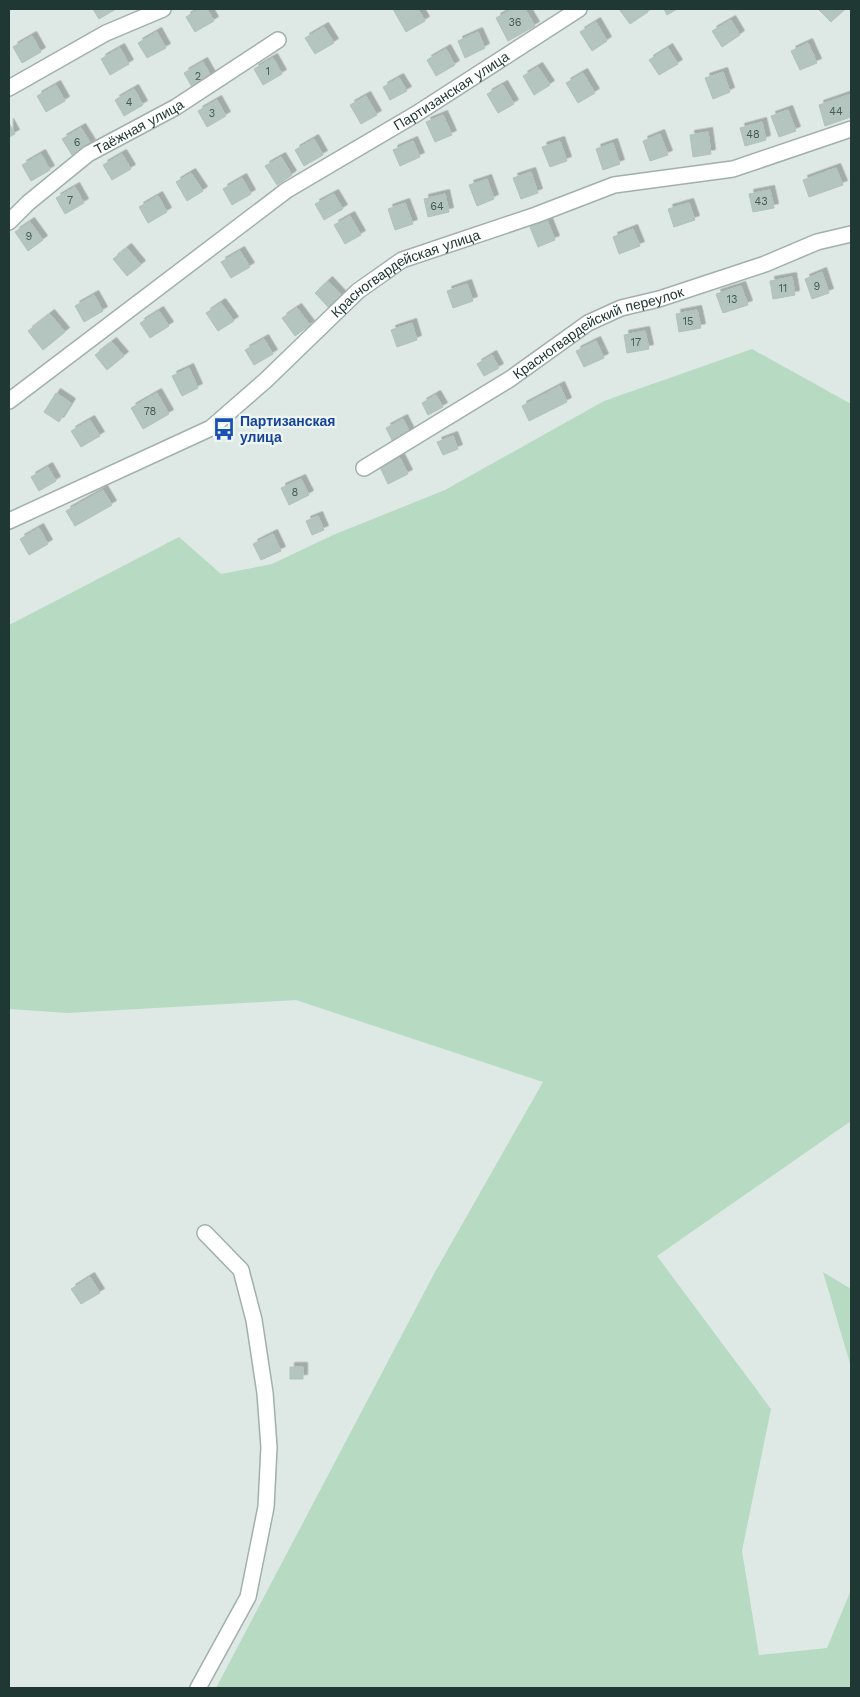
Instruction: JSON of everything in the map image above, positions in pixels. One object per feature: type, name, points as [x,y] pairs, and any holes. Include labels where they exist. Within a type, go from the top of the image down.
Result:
[{"type":"street","points":[[9,88],[106,34],[163,9]]},
{"type":"street","name":"Партизанская улица","points":[[9,401],[287,190],[416,114],[579,9]]},
{"type":"street","name":"Таёжная улица","points":[[9,222],[28,203],[88,154],[176,107],[278,40]]},
{"type":"street","name":"Красногвардейская улица","points":[[9,521],[211,428],[266,380],[358,291],[402,260],[536,215],[614,185],[733,169],[851,129]]},
{"type":"street","name":"Красногвардейский переулок","points":[[364,468],[510,379],[588,323],[621,308],[659,299],[756,267],[817,242],[851,234]]},
{"type":"street","points":[[198,1688],[248,1597],[266,1507],[269,1446],[265,1393],[255,1329],[240,1270],[205,1233]]},
{"type":"green space","points":[[752,349],[851,404],[851,1121],[657,1256],[771,1409],[742,1551],[759,1655],[827,1648],[851,1590],[851,1688],[216,1688],[435,1272],[543,1082],[296,1000],[68,1013],[9,1009],[9,625],[179,537],[221,574],[272,564],[333,535],[445,490],[604,401]]},
{"type":"green space","points":[[823,1272],[851,1289],[851,1367]]},
{"type":"building","points":[[93,9],[116,9],[99,19]]},
{"type":"building","points":[[199,9],[207,9],[214,21],[195,32],[186,17]]},
{"type":"building","points":[[393,9],[418,9],[425,21],[406,32]]},
{"type":"building","points":[[513,9],[525,9],[535,26],[508,41],[496,18]]},
{"type":"building","points":[[619,9],[646,9],[648,12],[630,24]]},
{"type":"building","points":[[664,9],[677,9],[667,15]]},
{"type":"building","points":[[818,9],[845,9],[831,22]]},
{"type":"building","points":[[731,20],[740,35],[722,47],[712,31]]},
{"type":"building","points":[[596,22],[607,41],[592,51],[580,32]]},
{"type":"building","points":[[324,27],[334,43],[315,54],[305,38]]},
{"type":"building","points":[[157,32],[166,48],[147,58],[138,43]]},
{"type":"building","points":[[478,32],[485,48],[465,58],[458,41]]},
{"type":"building","points":[[32,36],[41,52],[22,63],[13,47]]},
{"type":"building","points":[[808,43],[817,63],[800,70],[791,51]]},
{"type":"building","points":[[120,48],[129,64],[110,75],[101,59]]},
{"type":"building","points":[[668,48],[678,64],[659,75],[649,60]]},
{"type":"building","points":[[446,49],[455,65],[436,76],[427,60]]},
{"type":"building","points":[[273,58],[282,74],[263,85],[254,69]]},
{"type":"building","points":[[203,62],[212,78],[193,89],[184,73]]},
{"type":"building","points":[[538,67],[550,85],[534,95],[523,76]]},
{"type":"building","points":[[723,72],[730,92],[713,99],[705,78]]},
{"type":"building","points":[[583,73],[595,93],[578,103],[566,83]]},
{"type":"building","points":[[399,78],[407,91],[390,100],[383,87]]},
{"type":"building","points":[[56,85],[65,101],[46,112],[37,96]]},
{"type":"building","points":[[503,85],[514,104],[498,113],[487,94]]},
{"type":"building","points":[[134,89],[143,105],[124,116],[115,100]]},
{"type":"building","points":[[851,94],[851,117],[825,126],[819,105]]},
{"type":"building","points":[[366,96],[377,115],[361,124],[350,105]]},
{"type":"building","points":[[217,100],[226,116],[207,127],[198,111]]},
{"type":"building","points":[[788,110],[796,131],[779,137],[771,116]]},
{"type":"building","points":[[443,115],[452,135],[435,142],[426,122]]},
{"type":"building","points":[[762,122],[766,140],[745,146],[740,128]]},
{"type":"building","points":[[9,123],[15,134],[9,137]]},
{"type":"building","points":[[81,128],[91,144],[72,155],[62,139]]},
{"type":"building","points":[[708,132],[711,154],[693,157],[690,135]]},
{"type":"building","points":[[660,134],[668,155],[650,161],[643,141]]},
{"type":"building","points":[[314,139],[323,155],[304,166],[295,150]]},
{"type":"building","points":[[413,141],[420,157],[400,166],[393,150]]},
{"type":"building","points":[[560,141],[567,161],[550,167],[542,147]]},
{"type":"building","points":[[613,143],[620,164],[603,170],[596,149]]},
{"type":"building","points":[[41,154],[50,170],[31,181],[22,165]]},
{"type":"building","points":[[122,154],[131,169],[112,180],[103,165]]},
{"type":"building","points":[[281,157],[292,175],[277,185],[265,166]]},
{"type":"building","points":[[836,168],[843,185],[809,197],[803,180]]},
{"type":"building","points":[[531,172],[538,193],[521,199],[513,178]]},
{"type":"building","points":[[191,173],[203,191],[187,201],[176,182]]},
{"type":"building","points":[[242,178],[251,194],[232,205],[223,189]]},
{"type":"building","points":[[487,179],[494,199],[477,206],[469,185]]},
{"type":"building","points":[[75,187],[84,203],[65,214],[56,198]]},
{"type":"building","points":[[770,190],[774,208],[753,212],[749,194]]},
{"type":"building","points":[[334,194],[343,209],[324,220],[315,204]]},
{"type":"building","points":[[445,194],[449,212],[428,217],[424,199]]},
{"type":"building","points":[[158,196],[167,212],[148,223],[139,207]]},
{"type":"building","points":[[405,203],[413,224],[395,230],[388,209]]},
{"type":"building","points":[[689,203],[695,220],[674,227],[668,209]]},
{"type":"building","points":[[350,216],[361,235],[345,244],[334,225]]},
{"type":"building","points":[[547,220],[555,240],[538,247],[530,227]]},
{"type":"building","points":[[30,222],[43,240],[28,251],[15,232]]},
{"type":"building","points":[[633,229],[640,246],[619,254],[613,237]]},
{"type":"building","points":[[127,248],[141,265],[127,276],[113,259]]},
{"type":"building","points":[[240,251],[250,267],[231,278],[221,262]]},
{"type":"building","points":[[822,272],[829,293],[812,299],[805,279]]},
{"type":"building","points":[[792,277],[795,295],[773,299],[770,281]]},
{"type":"building","points":[[328,281],[343,297],[330,309],[315,293]]},
{"type":"building","points":[[467,284],[473,301],[453,308],[447,291]]},
{"type":"building","points":[[741,286],[748,305],[723,313],[716,294]]},
{"type":"building","points":[[94,295],[103,311],[84,322],[75,306]]},
{"type":"building","points":[[221,303],[234,321],[218,331],[206,313]]},
{"type":"building","points":[[297,308],[310,325],[295,336],[282,318]]},
{"type":"building","points":[[697,310],[701,328],[679,332],[676,314]]},
{"type":"building","points":[[159,311],[169,326],[150,338],[140,323]]},
{"type":"building","points":[[50,314],[65,332],[43,350],[28,331]]},
{"type":"building","points":[[412,323],[417,340],[397,347],[391,330]]},
{"type":"building","points":[[645,331],[649,349],[627,353],[624,335]]},
{"type":"building","points":[[264,339],[273,354],[254,365],[245,350]]},
{"type":"building","points":[[596,341],[604,358],[584,367],[576,351]]},
{"type":"building","points":[[112,342],[124,356],[107,370],[95,355]]},
{"type":"building","points":[[492,355],[499,368],[484,376],[477,364]]},
{"type":"building","points":[[189,368],[198,388],[182,396],[172,376]]},
{"type":"building","points":[[560,386],[567,402],[529,421],[522,406]]},
{"type":"building","points":[[56,393],[71,403],[59,422],[44,412]]},
{"type":"building","points":[[157,393],[169,414],[143,429],[131,408]]},
{"type":"building","points":[[436,395],[443,407],[428,415],[422,403]]},
{"type":"building","points":[[403,419],[410,433],[393,442],[386,428]]},
{"type":"building","points":[[90,420],[100,436],[81,447],[71,431]]},
{"type":"building","points":[[453,436],[458,449],[443,455],[437,442]]},
{"type":"building","points":[[400,458],[408,474],[388,484],[380,467]]},
{"type":"building","points":[[48,467],[56,481],[39,491],[31,477]]},
{"type":"building","points":[[301,479],[309,495],[289,505],[281,488]]},
{"type":"building","points":[[103,490],[112,505],[75,526],[66,511]]},
{"type":"building","points":[[318,516],[324,530],[312,535],[306,521]]},
{"type":"building","points":[[39,528],[48,544],[29,555],[20,539]]},
{"type":"building","points":[[273,534],[281,551],[261,560],[253,544]]},
{"type":"building","points":[[90,1277],[100,1293],[81,1304],[71,1289]]},
{"type":"building","points":[[290,1367],[303,1367],[303,1379],[290,1379]]},
{"type":"place","name":"Партизанская улица","points":[[224,429]]}]
